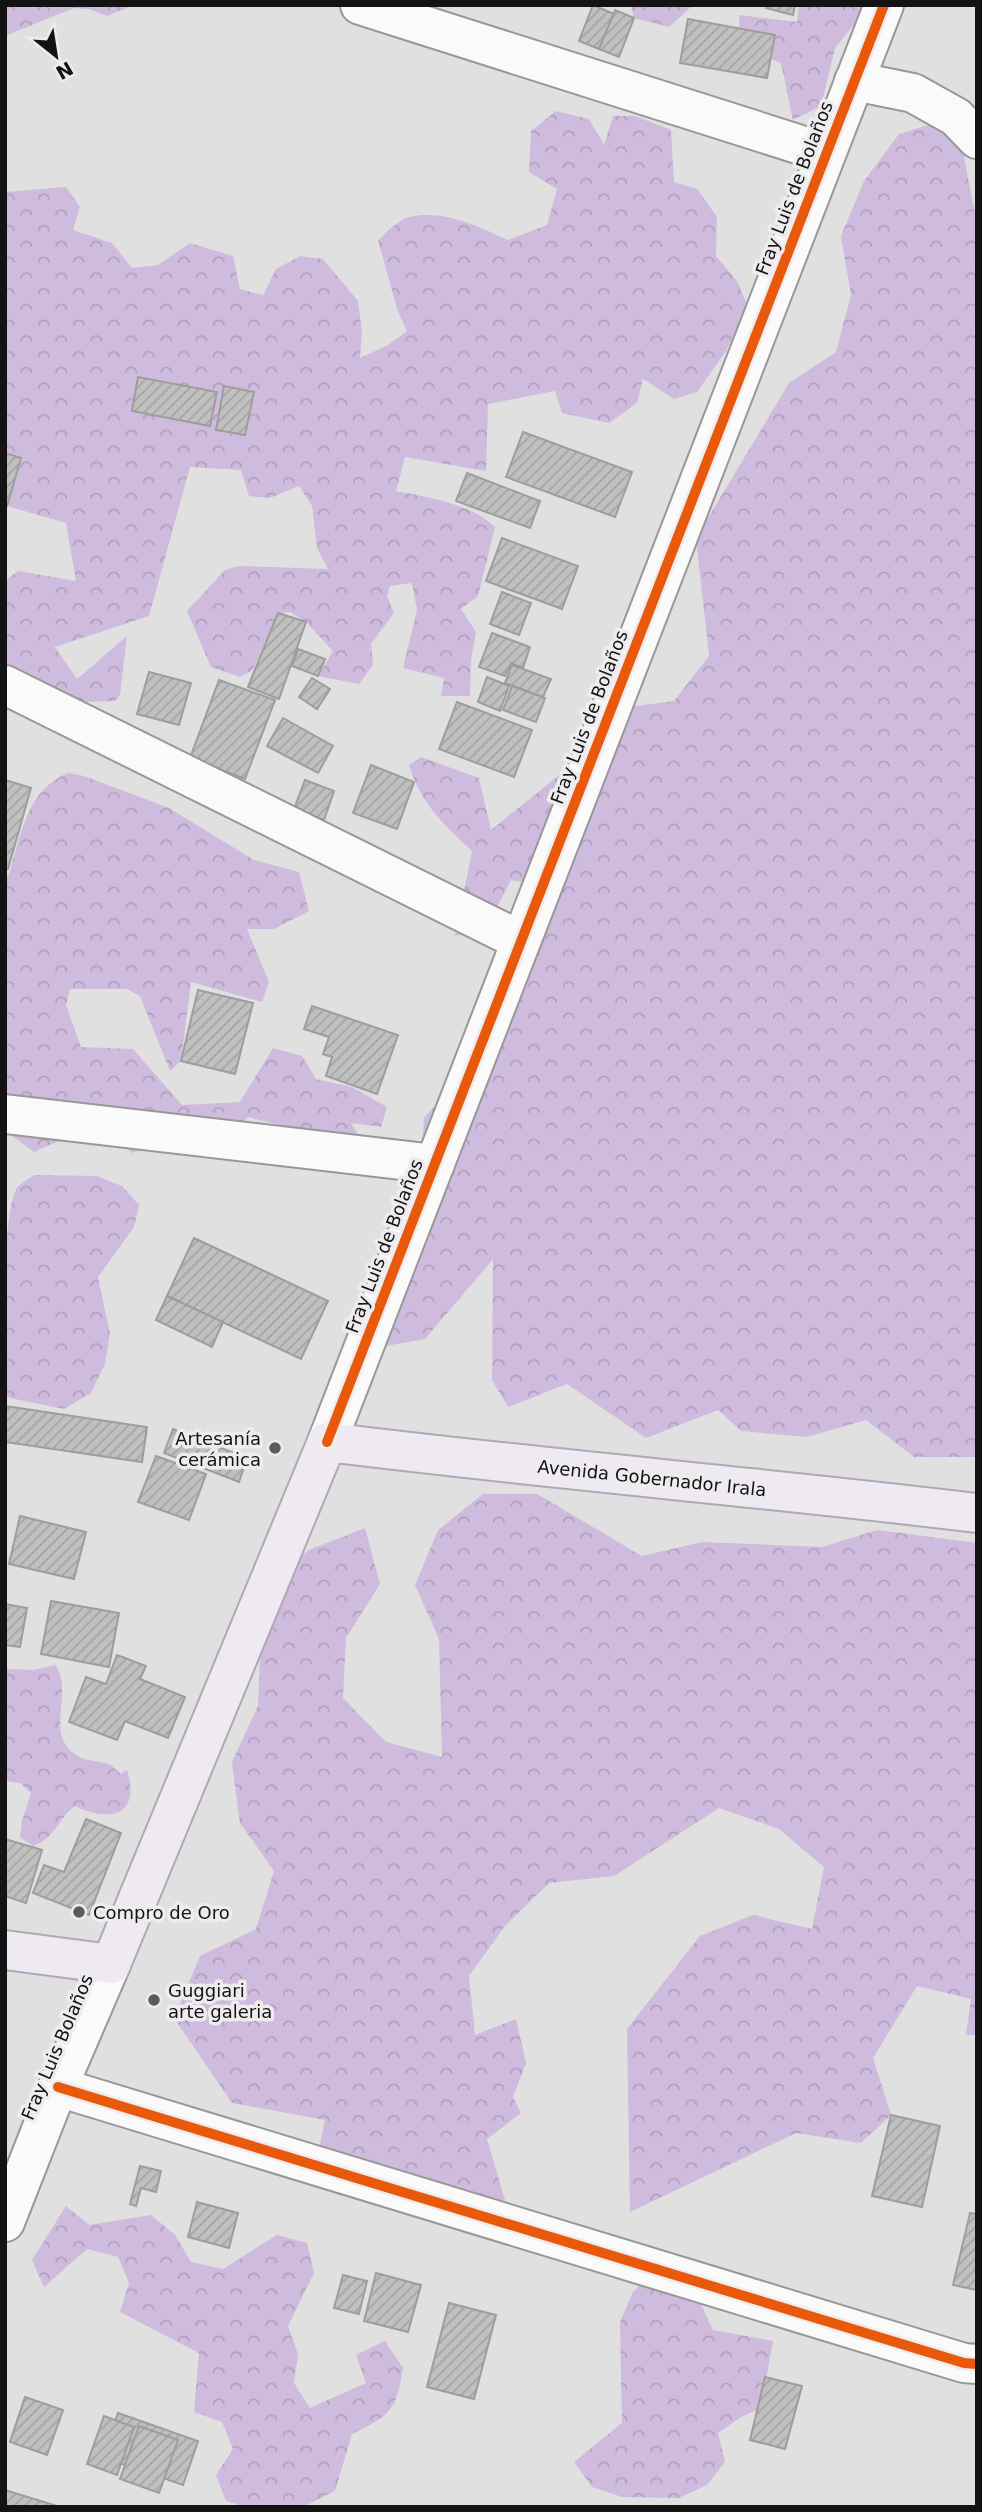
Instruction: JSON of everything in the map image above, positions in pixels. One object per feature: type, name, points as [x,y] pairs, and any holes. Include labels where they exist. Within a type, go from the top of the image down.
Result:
[{"type":"main road","name":"Avenida Gobernador Irala","points":[[327,1442],[977,1513]]},
{"type":"main road","name":"Fray Luis Bolaños","points":[[111,1964],[327,1442]]},
{"type":"main road","points":[[5,1950],[111,1964]]},
{"type":"street","points":[[360,5],[826,153]]},
{"type":"street","name":"Fray Luis de Bolaños","points":[[327,1442],[884,5]]},
{"type":"street","points":[[854,81],[912,93],[956,117],[977,139]]},
{"type":"street","points":[[5,685],[521,941]]},
{"type":"street","points":[[5,1114],[435,1164]]},
{"type":"street","name":"Fray Luis Bolaños","points":[[5,2222],[58,2087],[111,1964]]},
{"type":"street","points":[[58,2087],[977,2364]]},
{"type":"green space","points":[[5,5],[134,5],[107,16],[89,9],[74,8],[5,36]]},
{"type":"green space","points":[[631,5],[693,5],[669,27],[634,18]]},
{"type":"green space","points":[[799,5],[870,5],[835,48],[821,106],[793,120],[781,63],[740,45],[739,15],[797,22]]},
{"type":"green space","points":[[556,111],[589,119],[604,145],[613,116],[635,116],[671,130],[674,182],[697,189],[717,217],[716,256],[737,281],[748,306],[726,351],[697,392],[674,399],[643,379],[637,403],[609,423],[562,413],[555,391],[488,404],[486,471],[405,457],[396,491],[461,507],[495,527],[478,596],[461,609],[476,632],[471,660],[470,696],[441,696],[444,678],[403,668],[417,610],[412,583],[390,586],[387,596],[394,613],[371,644],[373,665],[359,684],[318,676],[333,651],[306,622],[290,612],[278,614],[253,670],[240,677],[211,667],[187,611],[225,570],[239,566],[328,569],[317,548],[312,506],[299,486],[270,498],[249,496],[241,470],[190,467],[149,616],[55,647],[77,679],[127,636],[120,695],[115,701],[19,704],[5,699],[5,581],[18,571],[76,581],[66,523],[7,506],[20,458],[5,451],[5,192],[66,187],[80,207],[73,230],[112,243],[132,268],[158,265],[190,243],[233,256],[240,289],[263,295],[276,269],[300,256],[323,259],[358,301],[362,332],[360,358],[388,345],[407,331],[398,312],[378,240],[396,224],[409,217],[435,215],[472,224],[508,240],[547,225],[557,189],[529,172],[531,131]]},
{"type":"green space","points":[[956,117],[977,223],[977,1457],[914,1457],[866,1420],[807,1437],[741,1431],[718,1410],[646,1438],[567,1384],[508,1407],[492,1380],[493,1259],[425,1339],[380,1347],[419,1204],[424,1118],[473,1063],[540,885],[511,880],[485,930],[455,936],[472,851],[427,803],[409,765],[421,757],[479,778],[491,830],[582,757],[613,709],[674,701],[709,656],[696,538],[789,383],[836,352],[851,295],[841,236],[864,181],[899,134]]},
{"type":"green space","points":[[68,773],[84,776],[169,808],[254,860],[299,872],[309,911],[274,929],[247,929],[269,982],[262,1002],[191,982],[181,1061],[170,1071],[140,996],[127,989],[70,989],[66,1005],[81,1047],[133,1049],[182,1105],[240,1102],[273,1048],[302,1056],[316,1079],[352,1087],[387,1107],[381,1127],[351,1123],[361,1139],[247,1117],[233,1146],[185,1133],[132,1153],[100,1123],[34,1152],[5,1131],[5,874],[9,875],[22,830],[34,802],[54,780]]},
{"type":"green space","points":[[34,1175],[97,1176],[122,1186],[139,1205],[134,1227],[98,1277],[110,1334],[105,1364],[91,1393],[64,1409],[5,1397],[8,1227],[17,1188]]},
{"type":"green space","points":[[483,1494],[537,1494],[642,1556],[702,1542],[822,1547],[877,1530],[977,1543],[977,2035],[966,2035],[971,1999],[917,1986],[873,2058],[891,2115],[861,2143],[796,2133],[630,2212],[627,2029],[700,1936],[753,1915],[812,1929],[824,1867],[779,1829],[719,1808],[614,1876],[549,1883],[505,1926],[469,1976],[475,2035],[516,2019],[526,2063],[513,2097],[521,2113],[487,2139],[505,2200],[465,2218],[318,2154],[325,2120],[232,2103],[174,2018],[200,1956],[256,1929],[274,1871],[240,1823],[232,1762],[258,1706],[263,1584],[309,1550],[365,1528],[380,1584],[346,1638],[343,1698],[386,1742],[442,1757],[439,1639],[415,1585],[438,1530]]},
{"type":"green space","points":[[55,1665],[62,1686],[60,1721],[65,1743],[81,1758],[108,1764],[121,1774],[127,1770],[130,1797],[126,1806],[111,1814],[100,1814],[75,1806],[47,1838],[33,1846],[20,1837],[31,1793],[20,1783],[5,1781],[5,1669],[34,1670]]},
{"type":"green space","points":[[66,2206],[89,2225],[151,2215],[175,2235],[191,2262],[223,2269],[277,2235],[307,2243],[314,2273],[288,2326],[298,2354],[294,2383],[310,2408],[366,2383],[356,2355],[385,2341],[403,2368],[398,2394],[390,2410],[375,2422],[352,2434],[335,2491],[303,2507],[246,2507],[226,2501],[216,2475],[233,2449],[222,2422],[194,2412],[199,2353],[120,2312],[129,2283],[118,2257],[87,2249],[44,2287],[32,2260]]},
{"type":"green space","points":[[657,2268],[686,2273],[713,2330],[773,2341],[761,2408],[741,2417],[718,2433],[725,2462],[707,2485],[679,2498],[622,2497],[592,2487],[574,2462],[622,2423],[620,2322],[633,2292]]},
{"type":"building","points":[[593,5],[614,14],[599,49],[579,41]]},
{"type":"building","points":[[766,5],[795,5],[793,15],[766,8]]},
{"type":"building","points":[[615,10],[634,18],[619,57],[599,49]]},
{"type":"building","points":[[688,19],[775,35],[767,78],[680,63]]},
{"type":"building","points":[[138,377],[217,392],[210,426],[132,411]]},
{"type":"building","points":[[224,386],[254,392],[245,435],[216,430]]},
{"type":"building","points":[[523,432],[632,472],[615,517],[506,477]]},
{"type":"building","points":[[5,453],[21,458],[7,506],[5,506]]},
{"type":"building","points":[[467,473],[540,501],[530,528],[456,501]]},
{"type":"building","points":[[502,538],[578,566],[562,609],[486,581]]},
{"type":"building","points":[[502,592],[531,603],[519,635],[490,624]]},
{"type":"building","points":[[278,613],[306,622],[279,699],[248,687]]},
{"type":"building","points":[[492,633],[530,647],[523,668],[511,663],[505,676],[479,667]]},
{"type":"building","points":[[298,649],[325,659],[318,676],[292,666]]},
{"type":"building","points":[[512,665],[551,679],[543,697],[505,683]]},
{"type":"building","points":[[149,672],[191,683],[179,725],[137,714]]},
{"type":"building","points":[[487,677],[509,686],[500,711],[478,702]]},
{"type":"building","points":[[312,678],[330,689],[317,709],[299,697]]},
{"type":"building","points":[[219,680],[275,700],[245,779],[190,758]]},
{"type":"building","points":[[512,686],[545,698],[536,722],[503,710]]},
{"type":"building","points":[[457,702],[532,730],[514,777],[439,749]]},
{"type":"building","points":[[283,718],[333,746],[318,773],[267,746]]},
{"type":"building","points":[[371,765],[414,782],[397,829],[353,813]]},
{"type":"building","points":[[5,780],[31,788],[8,869],[5,868]]},
{"type":"building","points":[[305,780],[334,791],[324,820],[294,809]]},
{"type":"building","points":[[198,990],[253,1003],[235,1074],[181,1061]]},
{"type":"building","points":[[312,1006],[398,1035],[377,1094],[326,1076],[332,1057],[323,1054],[329,1037],[304,1029]]},
{"type":"building","points":[[194,1238],[328,1301],[301,1359],[167,1296]]},
{"type":"building","points":[[167,1296],[223,1322],[212,1347],[156,1320]]},
{"type":"building","points":[[5,1406],[147,1427],[142,1462],[5,1442]]},
{"type":"building","points":[[173,1429],[247,1458],[239,1482],[164,1453]]},
{"type":"building","points":[[156,1456],[206,1474],[189,1520],[138,1502]]},
{"type":"building","points":[[20,1516],[86,1532],[74,1579],[9,1564]]},
{"type":"building","points":[[51,1601],[119,1613],[109,1667],[41,1654]]},
{"type":"building","points":[[5,1604],[27,1608],[20,1647],[5,1645]]},
{"type":"building","points":[[117,1655],[146,1666],[140,1679],[185,1697],[168,1738],[125,1721],[117,1740],[69,1722],[86,1677],[106,1684]]},
{"type":"building","points":[[86,1819],[121,1833],[89,1915],[33,1893],[44,1865],[64,1872]]},
{"type":"building","points":[[5,1839],[42,1850],[26,1903],[5,1896]]},
{"type":"building","points":[[891,2115],[940,2126],[922,2207],[872,2196]]},
{"type":"building","points":[[140,2166],[161,2171],[156,2192],[141,2188],[136,2206],[130,2204]]},
{"type":"building","points":[[197,2202],[238,2213],[229,2248],[188,2237]]},
{"type":"building","points":[[970,2213],[977,2214],[977,2290],[953,2285]]},
{"type":"building","points":[[376,2273],[421,2285],[408,2332],[364,2321]]},
{"type":"building","points":[[343,2275],[367,2281],[359,2314],[334,2308]]},
{"type":"building","points":[[449,2303],[496,2315],[474,2399],[427,2387]]},
{"type":"building","points":[[765,2377],[802,2386],[785,2449],[750,2440]]},
{"type":"building","points":[[25,2397],[63,2410],[47,2455],[10,2442]]},
{"type":"building","points":[[118,2413],[198,2441],[183,2485],[102,2457]]},
{"type":"building","points":[[104,2416],[134,2427],[117,2475],[87,2464]]},
{"type":"building","points":[[139,2426],[178,2440],[159,2493],[120,2479]]},
{"type":"building","points":[[5,2490],[60,2507],[5,2507]]},
{"type":"cycle path","points":[[327,1442],[884,5]]},
{"type":"cycle path","points":[[58,2087],[964,2363],[977,2364]]},
{"type":"place","name":"Artesanía cerámica","points":[[275,1448]]},
{"type":"place","name":"Compro de Oro","points":[[79,1912]]},
{"type":"place","name":"Guggiari arte galeria","points":[[154,2000]]}]
